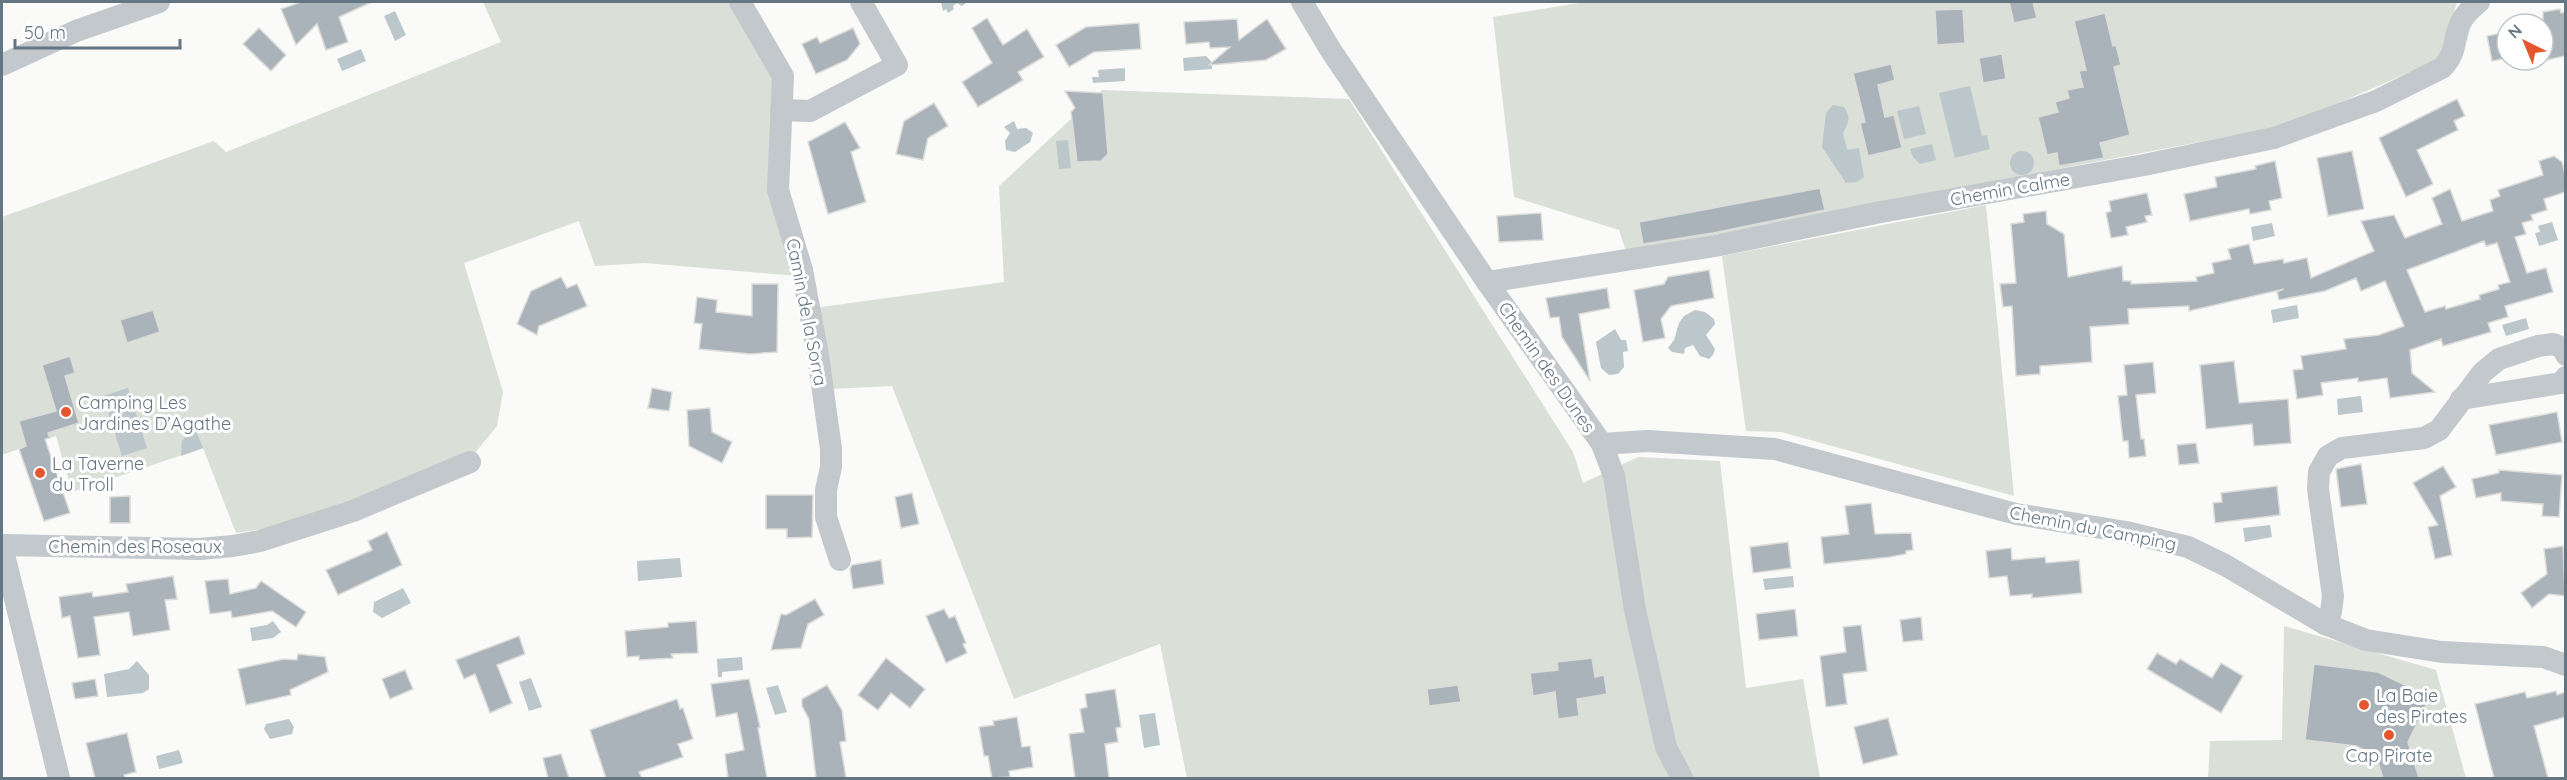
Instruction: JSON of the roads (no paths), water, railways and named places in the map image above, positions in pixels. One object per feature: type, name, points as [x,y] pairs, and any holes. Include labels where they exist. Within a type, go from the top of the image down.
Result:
[{"type":"street","points":[[2,64],[76,31],[159,2]]},
{"type":"street","name":"Camin de la Sorra","points":[[740,2],[783,76],[778,190],[802,270],[818,356],[831,449],[831,467],[825,504],[826,517],[840,560]]},
{"type":"street","points":[[782,110],[810,111],[897,65],[861,2]]},
{"type":"street","name":"Chemin des Dunes","points":[[1302,2],[1330,49],[1487,282],[1602,444],[1614,476],[1635,610],[1666,747],[1682,778]]},
{"type":"street","name":"Chemin Calme","points":[[1487,282],[1715,246],[1881,212],[2124,169],[2274,138],[2376,101],[2442,69],[2450,60],[2455,49],[2460,23],[2468,11],[2479,2]]},
{"type":"street","points":[[2325,624],[2331,612],[2333,596],[2318,489],[2319,472],[2328,456],[2342,448],[2424,438],[2439,430],[2483,372],[2499,359],[2553,344],[2563,348],[2565,355]]},
{"type":"street","points":[[2461,399],[2561,383],[2565,377]]},
{"type":"street","name":"Chemin du Camping","points":[[1602,444],[1614,441],[1647,441],[1775,449],[2016,514],[2155,538],[2188,547],[2225,565],[2346,634],[2398,647],[2442,652],[2543,657],[2565,666]]},
{"type":"street","name":"Chemin des Roseaux","points":[[2,546],[200,549],[233,546],[260,541],[353,511],[470,462]]},
{"type":"street","points":[[2,546],[59,778]]},
{"type":"place","name":"Camping Les Jardines D’Agathe","points":[[66,412]]},
{"type":"place","name":"La Taverne du Troll","points":[[40,473]]},
{"type":"place","name":"La Baie des Pirates","points":[[2364,705]]},
{"type":"place","name":"Cap Pirate","points":[[2389,735]]}]
